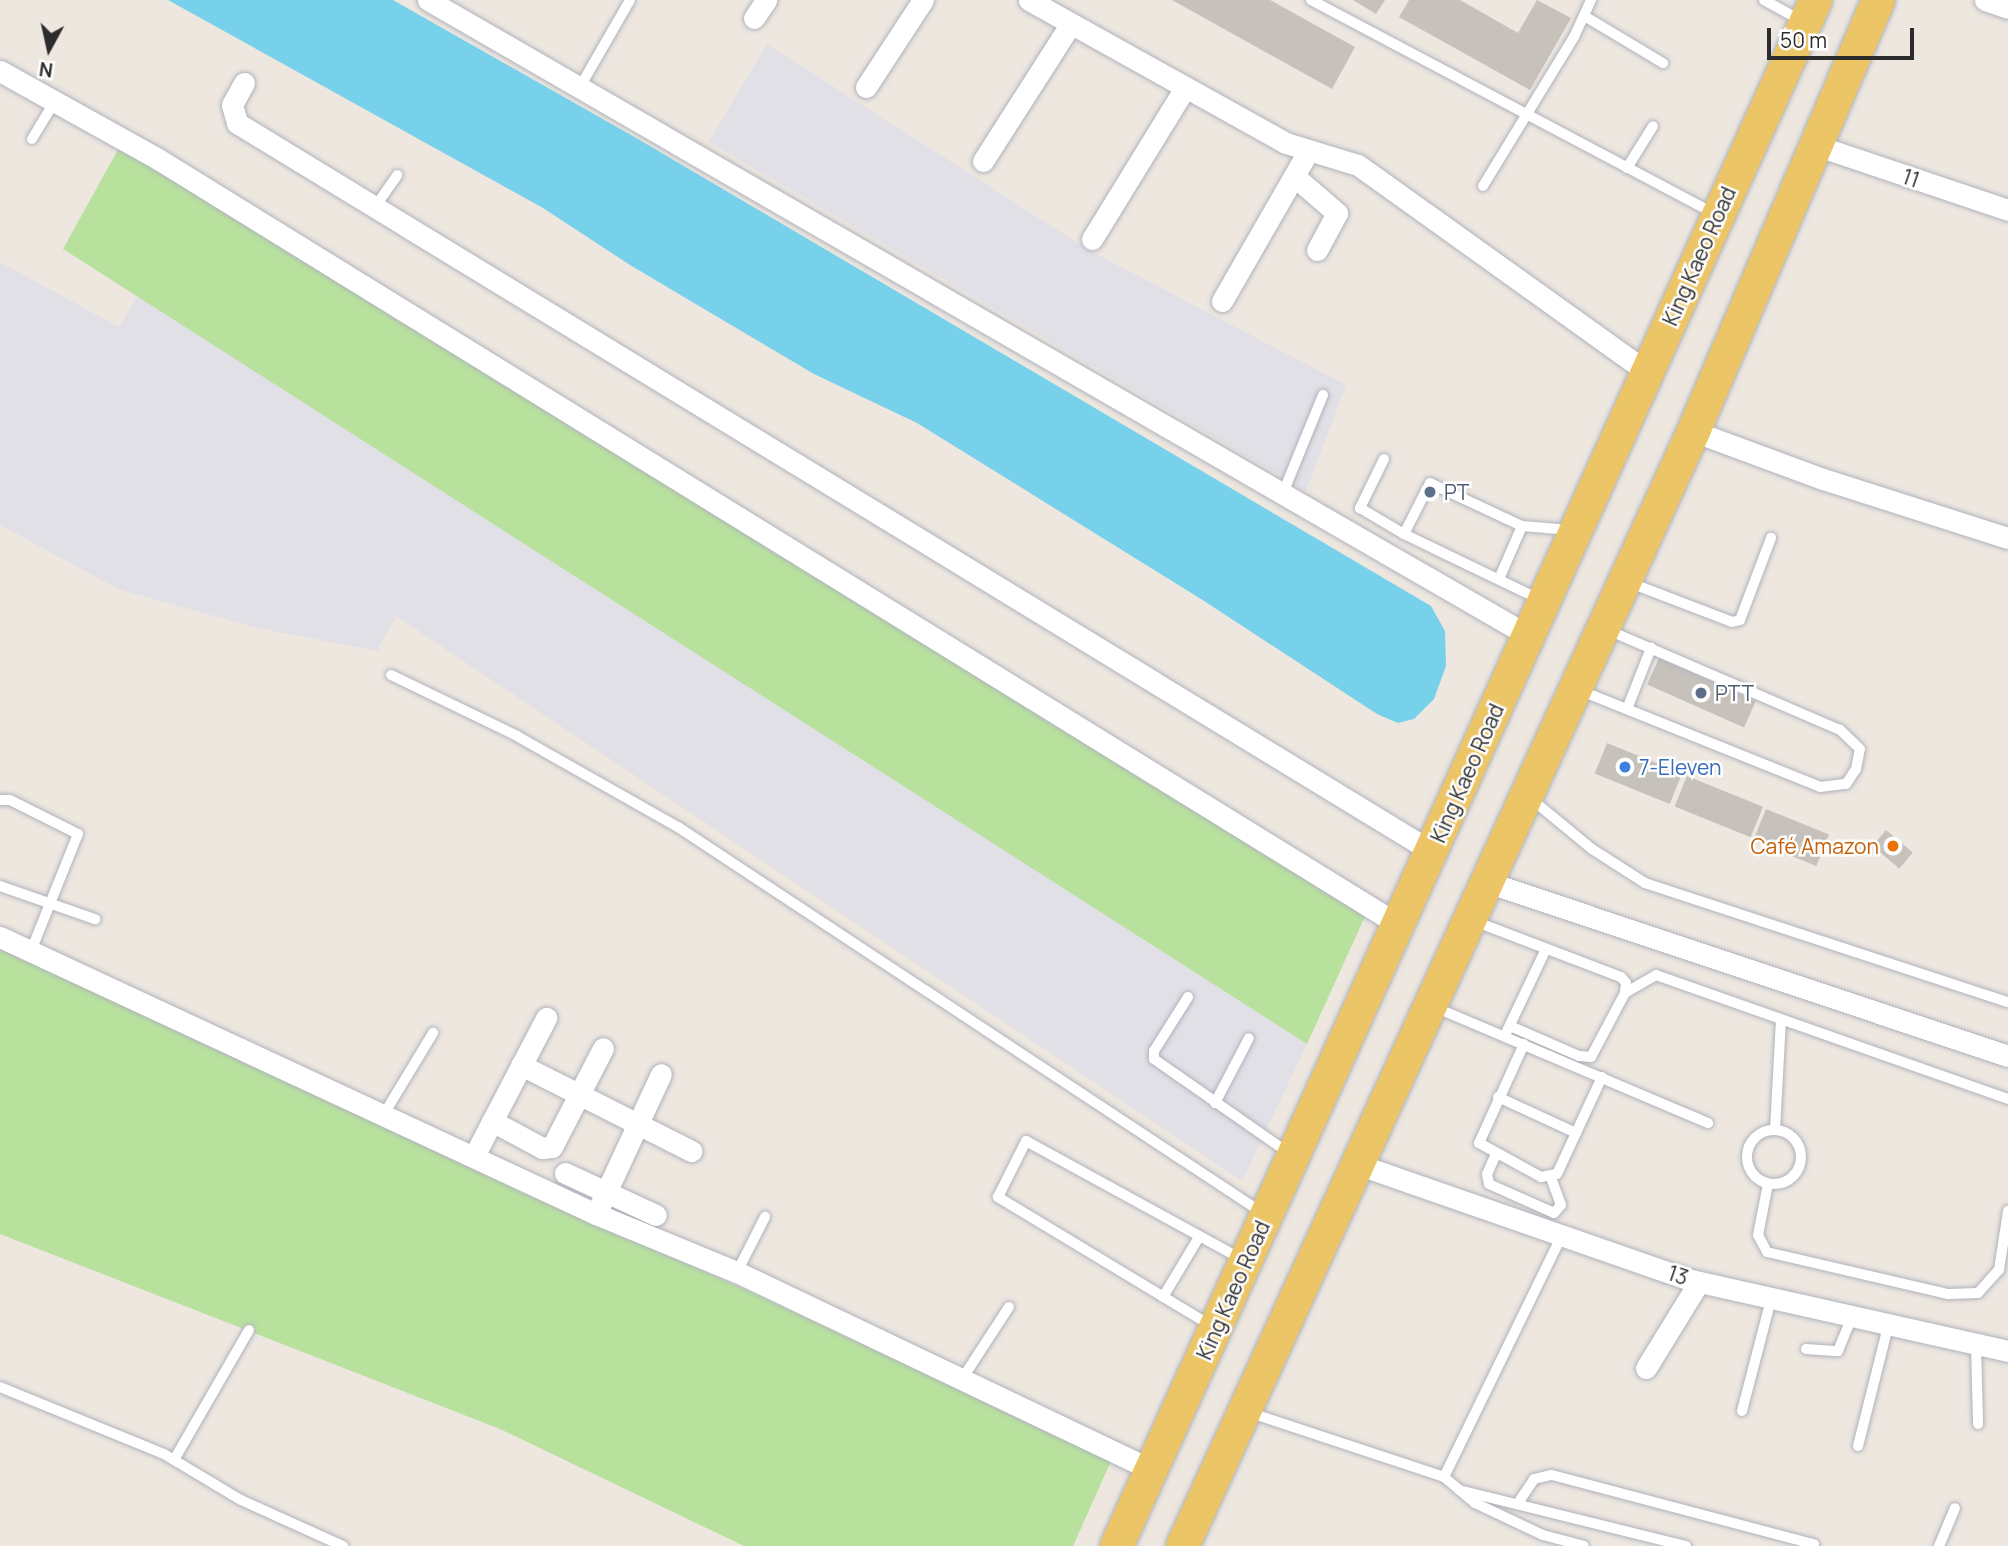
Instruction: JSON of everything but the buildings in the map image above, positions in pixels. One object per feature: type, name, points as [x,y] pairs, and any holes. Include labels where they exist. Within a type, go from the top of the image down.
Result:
[{"type":"main road","points":[[1182,1546],[1242,1409],[1693,431],[1878,0]]},
{"type":"main road","name":"King Kaeo Road","points":[[1116,1546],[1295,1157],[1810,11]]},
{"type":"street","points":[[430,0],[1529,636]]},
{"type":"street","points":[[754,18],[766,0]]},
{"type":"street","points":[[866,87],[923,0]]},
{"type":"street","points":[[1029,0],[1286,143],[1358,165],[1647,372]]},
{"type":"street","points":[[1985,0],[2008,8]]},
{"type":"street","points":[[983,161],[1070,25]]},
{"type":"street","points":[[0,71],[55,101],[559,404],[1399,925]]},
{"type":"street","points":[[244,83],[232,105],[237,124],[1432,851]]},
{"type":"street","points":[[1092,239],[1185,88]]},
{"type":"street","name":"11","points":[[1815,145],[2008,210]]},
{"type":"street","points":[[1222,301],[1309,150]]},
{"type":"street","points":[[1294,176],[1337,213],[1317,250]]},
{"type":"street","points":[[1693,431],[1823,479],[2008,538]]},
{"type":"street","points":[[1487,882],[2008,1056]]},
{"type":"street","points":[[0,937],[596,1214],[737,1272],[1152,1470]]},
{"type":"street","points":[[474,1156],[546,1018]]},
{"type":"street","points":[[492,1121],[548,1149],[604,1048]]},
{"type":"street","points":[[521,1065],[637,1127],[691,1151]]},
{"type":"street","points":[[596,1214],[661,1074]]},
{"type":"street","name":"13","points":[[1357,1164],[1699,1282],[1888,1327],[2008,1350]]},
{"type":"street","points":[[565,1173],[656,1215]]},
{"type":"street","points":[[1646,1368],[1699,1282]]},
{"type":"lane","points":[[580,88],[630,0]]},
{"type":"lane","points":[[1311,0],[1526,117],[1718,216]]},
{"type":"lane","points":[[1483,186],[1586,17],[1591,0]]},
{"type":"lane","points":[[1764,0],[1810,11]]},
{"type":"lane","points":[[1586,17],[1663,63]]},
{"type":"lane","points":[[32,139],[55,101]]},
{"type":"lane","points":[[1627,168],[1653,126]]},
{"type":"lane","points":[[375,207],[397,175]]},
{"type":"lane","points":[[1283,494],[1322,395]]},
{"type":"lane","points":[[1384,459],[1360,508],[1404,534],[1544,601]]},
{"type":"lane","points":[[1404,534],[1430,483],[1522,526],[1575,530]]},
{"type":"lane","points":[[1499,579],[1522,526]]},
{"type":"lane","points":[[1623,580],[1731,622],[1740,620],[1771,538]]},
{"type":"lane","points":[[1574,688],[1820,787],[1846,784],[1856,769],[1860,749],[1840,730],[1602,628]]},
{"type":"lane","points":[[1627,709],[1651,649]]},
{"type":"lane","points":[[391,675],[517,736],[678,827],[1266,1216]]},
{"type":"lane","points":[[1526,794],[1592,849],[1645,883],[2008,1002]]},
{"type":"lane","points":[[0,800],[10,800],[78,834],[52,906],[31,951]]},
{"type":"lane","points":[[0,886],[95,919]]},
{"type":"lane","points":[[1468,919],[1621,977],[1625,993]]},
{"type":"lane","points":[[1508,1030],[1546,948]]},
{"type":"lane","points":[[1429,1005],[1579,1056],[1591,1057],[1625,993],[1656,975],[2008,1099]]},
{"type":"lane","points":[[1188,997],[1154,1051],[1154,1059],[1295,1157]]},
{"type":"lane","points":[[1775,1130],[1782,1019]]},
{"type":"lane","points":[[1508,1030],[1524,1044],[1708,1123]]},
{"type":"lane","points":[[384,1114],[433,1033]]},
{"type":"lane","points":[[1215,1103],[1249,1038]]},
{"type":"lane","points":[[1496,1154],[1487,1174],[1489,1184],[1554,1213],[1562,1205],[1551,1178],[1496,1154],[1479,1143],[1479,1136],[1524,1044]]},
{"type":"lane","points":[[1551,1178],[1602,1077]]},
{"type":"lane","points":[[1498,1097],[1576,1133]]},
{"type":"lane","points":[[1775,1130],[1798,1143],[1802,1160],[1788,1181],[1768,1184],[1750,1169],[1748,1151],[1758,1136],[1775,1130]]},
{"type":"lane","points":[[1215,1329],[998,1196],[1027,1141],[1246,1261]]},
{"type":"lane","points":[[1768,1184],[1758,1235],[1767,1252],[1948,1294],[1978,1293],[1999,1270],[2008,1211]]},
{"type":"lane","points":[[737,1272],[765,1217]]},
{"type":"lane","points":[[1444,1477],[1562,1235]]},
{"type":"lane","points":[[1163,1297],[1199,1237]]},
{"type":"lane","points":[[1742,1411],[1770,1300]]},
{"type":"lane","points":[[962,1379],[1009,1307]]},
{"type":"lane","points":[[1805,1349],[1838,1351],[1851,1318]]},
{"type":"lane","points":[[1858,1446],[1888,1327]]},
{"type":"lane","points":[[174,1460],[248,1330]]},
{"type":"lane","points":[[1976,1345],[1978,1424]]},
{"type":"lane","points":[[0,1387],[174,1460],[241,1500],[343,1546]]},
{"type":"lane","points":[[1242,1409],[1444,1477],[1475,1503],[1541,1541],[1584,1546]]},
{"type":"lane","points":[[1518,1503],[1534,1479],[1552,1475],[1814,1544]]},
{"type":"lane","points":[[1459,1490],[1686,1546]]},
{"type":"lane","points":[[1939,1546],[1955,1508]]},
{"type":"shaded area","points":[[767,44],[1087,249],[1346,385],[1306,491],[709,142]]},
{"type":"shaded area","points":[[0,262],[119,327],[139,295],[1307,1044],[1242,1181],[396,616],[377,651],[253,627],[118,589],[0,525]]},
{"type":"green space","points":[[120,146],[1367,912],[1307,1044],[63,249]]},
{"type":"green space","points":[[0,944],[523,1193],[751,1292],[1111,1461],[1073,1546],[744,1546],[500,1429],[0,1234]]},
{"type":"water","points":[[168,0],[393,0],[638,139],[1431,606],[1445,631],[1446,666],[1434,699],[1414,719],[1398,723],[1377,714],[1201,599],[917,423],[814,374],[630,265],[543,208]]},
{"type":"place","name":"PT","points":[[1430,492]]},
{"type":"place","name":"PTT","points":[[1701,693]]},
{"type":"place","name":"7-Eleven","points":[[1625,767]]},
{"type":"place","name":"Café Amazon","points":[[1893,846]]}]
